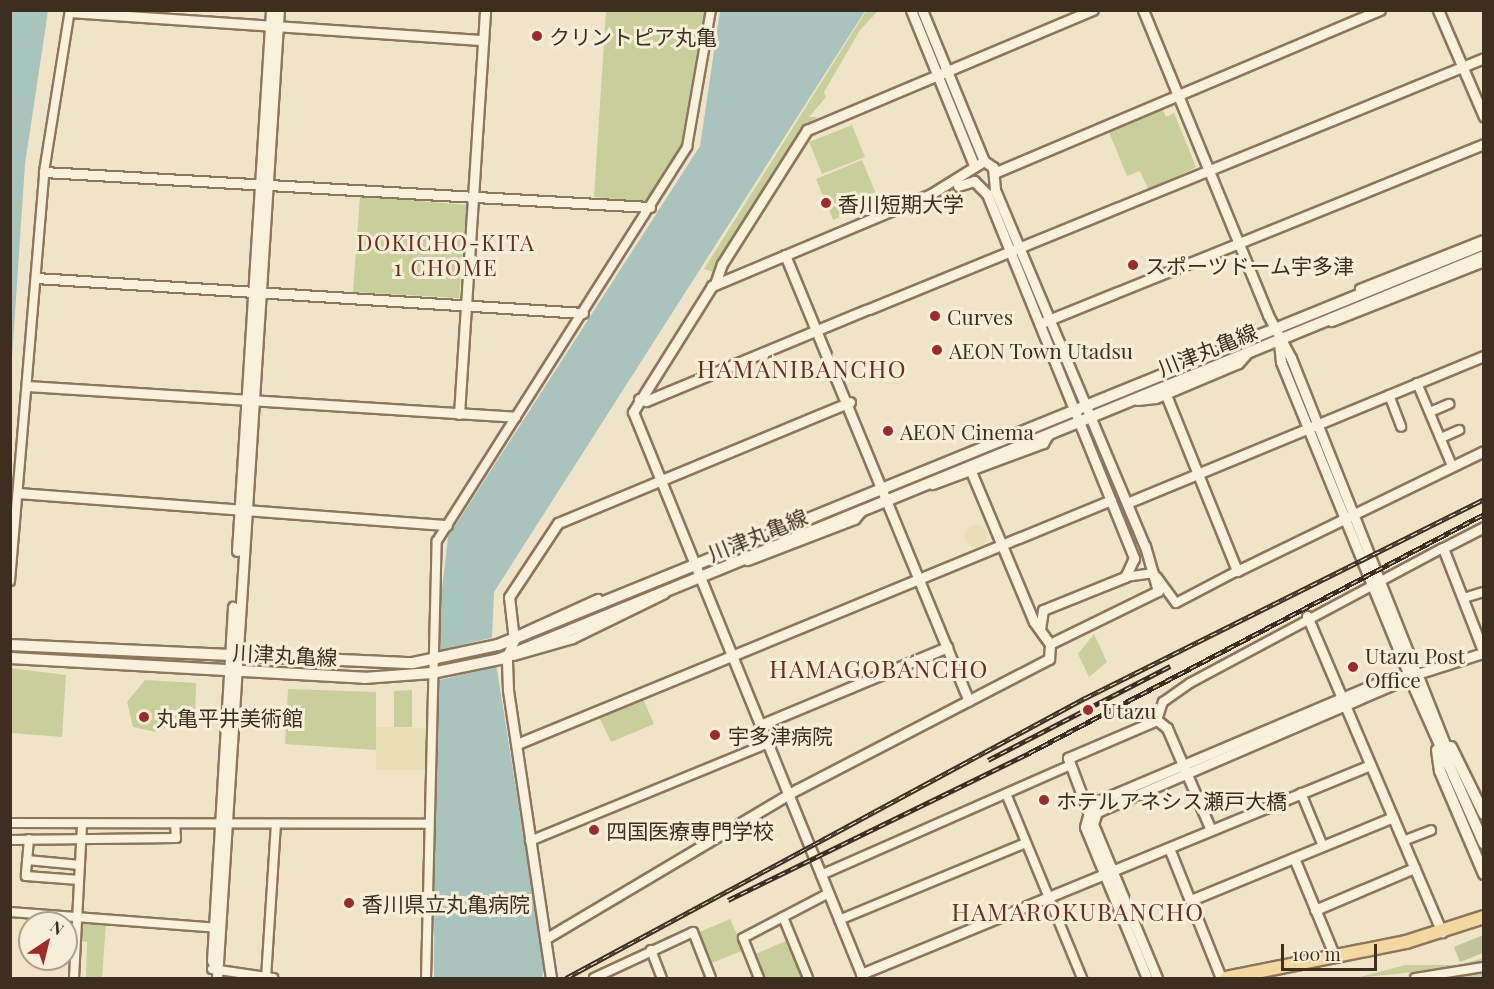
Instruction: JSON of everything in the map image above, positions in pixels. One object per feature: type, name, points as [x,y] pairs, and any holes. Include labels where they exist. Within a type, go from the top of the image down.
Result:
[{"type":"main road","name":"川津丸亀線","points":[[736,558],[863,511],[914,478],[1041,425],[1132,401],[1248,353],[1307,318],[1484,244]]},
{"type":"main road","name":"川津丸亀線","points":[[10,658],[364,678],[434,673],[504,657],[736,558],[853,503],[925,485],[1050,434],[1120,394],[1236,346],[1320,324],[1484,256]]},
{"type":"main road","name":"川津丸亀線","points":[[10,645],[232,656],[433,659],[498,645],[665,587]]},
{"type":"main road","points":[[1412,676],[1484,844]]},
{"type":"main road","points":[[1440,738],[1484,814]]},
{"type":"main road","points":[[1440,738],[1440,771],[1484,873]]},
{"type":"main road","points":[[1226,978],[1335,957],[1442,932],[1484,917]]},
{"type":"street","points":[[271,10],[274,26]]},
{"type":"street","points":[[276,824],[268,978],[214,974],[232,656],[251,401],[274,26],[279,10]]},
{"type":"street","points":[[459,414],[485,10]]},
{"type":"street","points":[[426,978],[437,541],[687,147],[711,10]]},
{"type":"street","points":[[910,10],[990,169],[1015,250],[1043,322],[1083,415],[1127,503],[1155,575],[1158,591],[1149,599],[1050,644]]},
{"type":"street","points":[[922,10],[975,176],[1015,250]]},
{"type":"street","points":[[1093,10],[807,130],[722,264],[716,284],[639,399],[633,419],[862,976],[1370,765]]},
{"type":"street","points":[[1143,10],[1277,336],[1319,424],[1348,515]]},
{"type":"street","points":[[716,284],[1380,10]]},
{"type":"street","points":[[1438,10],[1484,117]]},
{"type":"street","points":[[10,581],[44,172],[70,11],[483,40]]},
{"type":"street","points":[[639,399],[646,401],[1484,58]]},
{"type":"street","points":[[1043,322],[1484,144]]},
{"type":"street","points":[[975,176],[990,169]]},
{"type":"street","points":[[44,172],[650,207]]},
{"type":"street","points":[[1307,318],[1319,306],[1484,240]]},
{"type":"street","points":[[785,255],[850,402],[969,701]]},
{"type":"street","points":[[1320,324],[1350,319],[1484,262]]},
{"type":"street","points":[[36,278],[583,313]]},
{"type":"street","points":[[1277,336],[1281,362],[1348,515],[1412,676]]},
{"type":"street","points":[[1132,401],[1166,394],[1239,364],[1248,353]]},
{"type":"street","points":[[1127,503],[1484,356]]},
{"type":"street","points":[[1417,383],[1452,466]]},
{"type":"street","points":[[27,386],[515,417]]},
{"type":"street","points":[[1166,394],[1237,571]]},
{"type":"street","points":[[1389,395],[1401,427]]},
{"type":"street","points":[[551,978],[504,657],[514,640],[510,597],[554,526],[850,402]]},
{"type":"street","points":[[1430,412],[1449,404]]},
{"type":"street","points":[[1083,415],[1111,500],[1134,558],[1125,577]]},
{"type":"street","points":[[1441,438],[1459,430]]},
{"type":"street","points":[[925,485],[972,474],[1044,444],[1050,434]]},
{"type":"street","points":[[1155,575],[1176,603],[1348,515],[1484,451]]},
{"type":"street","points":[[545,939],[644,876],[1050,659],[1050,644],[1029,606],[972,474]]},
{"type":"street","points":[[19,494],[447,525]]},
{"type":"street","points":[[517,744],[1111,500]]},
{"type":"street","points":[[1090,814],[1068,766],[1072,754],[1157,720],[1166,699],[1307,616],[1484,527]]},
{"type":"street","points":[[1157,978],[1085,827],[1090,814],[1184,767],[1412,676],[1483,653],[1464,598],[1443,548]]},
{"type":"street","points":[[1029,606],[1043,610],[1125,577],[1155,575]]},
{"type":"street","points":[[1464,598],[1484,592]]},
{"type":"street","points":[[1040,628],[1043,610]]},
{"type":"street","points":[[1307,616],[1442,932]]},
{"type":"street","points":[[760,725],[947,647]]},
{"type":"street","points":[[1157,720],[1166,726],[1211,830]]},
{"type":"street","points":[[530,841],[767,744]]},
{"type":"street","points":[[822,875],[1007,796],[1068,766]]},
{"type":"street","points":[[1301,793],[1323,846]]},
{"type":"street","points":[[1007,796],[1082,978]]},
{"type":"street","points":[[1191,900],[1393,817]]},
{"type":"street","points":[[10,823],[222,826],[429,824]]},
{"type":"street","points":[[77,911],[82,824]]},
{"type":"street","points":[[114,839],[115,824]]},
{"type":"street","points":[[10,840],[176,838],[175,825]]},
{"type":"street","points":[[1403,841],[1431,830]]},
{"type":"street","points":[[29,840],[26,876],[79,880]]},
{"type":"street","points":[[839,920],[1026,843]]},
{"type":"street","points":[[1169,849],[1221,978]]},
{"type":"street","points":[[1294,858],[1335,957]]},
{"type":"street","points":[[27,860],[80,865]]},
{"type":"street","points":[[1315,910],[1414,868]]},
{"type":"street","points":[[1108,873],[1147,978]]},
{"type":"street","points":[[759,978],[743,938],[829,893]]},
{"type":"street","points":[[78,917],[217,928]]},
{"type":"street","points":[[783,917],[808,978]]},
{"type":"street","points":[[594,978],[613,975],[651,951],[693,932],[711,978]]},
{"type":"street","points":[[651,951],[662,978]]},
{"type":"street","points":[[1415,978],[1484,967]]},
{"type":"shaded area","points":[[976,525],[984,528],[987,536],[984,544],[976,547],[968,544],[965,536],[968,528]]},
{"type":"shaded area","points":[[376,727],[429,728],[428,770],[376,770]]},
{"type":"green space","points":[[606,11],[709,11],[684,145],[648,202],[594,197]]},
{"type":"green space","points":[[866,11],[878,11],[860,30],[824,92],[826,97],[809,117],[817,117],[803,129],[713,272],[704,269]]},
{"type":"green space","points":[[1162,108],[1166,117],[1174,113],[1196,167],[1149,191],[1140,171],[1127,176],[1108,130]]},
{"type":"green space","points":[[852,125],[865,157],[822,174],[809,142]]},
{"type":"green space","points":[[862,160],[879,201],[833,220],[816,179]]},
{"type":"green space","points":[[360,196],[467,205],[459,298],[353,292]]},
{"type":"green space","points":[[1094,634],[1107,662],[1089,677],[1078,654]]},
{"type":"green space","points":[[10,668],[66,675],[62,737],[11,733]]},
{"type":"green space","points":[[145,680],[196,683],[195,715],[156,732],[133,727],[127,702]]},
{"type":"green space","points":[[288,689],[376,692],[376,750],[285,744]]},
{"type":"green space","points":[[412,690],[412,727],[394,727],[394,691]]},
{"type":"green space","points":[[643,699],[654,724],[611,742],[599,717]]},
{"type":"green space","points":[[730,919],[744,950],[709,964],[697,933]]},
{"type":"green space","points":[[81,920],[106,922],[102,978],[86,978],[87,942],[79,941]]},
{"type":"green space","points":[[1483,935],[1483,953],[1460,962],[1454,947]]},
{"type":"green space","points":[[788,940],[804,978],[763,978],[753,955]]},
{"type":"green space","points":[[1483,958],[1483,978],[1459,978],[1458,970],[1444,969],[1356,978],[1405,965],[1460,965]]},
{"type":"water","points":[[11,10],[48,11],[25,164],[11,373]]},
{"type":"water","points":[[720,11],[865,11],[494,592],[492,638],[544,966],[542,978],[434,978],[435,650],[448,537],[700,146]]},
{"type":"pier","points":[[495,637],[497,648],[435,662],[435,651]]},
{"type":"pier","points":[[498,655],[499,666],[435,681],[435,669]]},
{"type":"railway","points":[[566,978],[1085,698],[1484,499]]},
{"type":"railway","points":[[728,900],[1029,753],[1484,514]]},
{"type":"railway","points":[[988,760],[1170,666]]},
{"type":"place","name":"クリントピア丸亀","points":[[537,36]]},
{"type":"place","name":"香川短期大学","points":[[826,203]]},
{"type":"place","name":"スポーツドーム宇多津","points":[[1133,265]]},
{"type":"place","name":"Curves","points":[[935,316]]},
{"type":"place","name":"AEON Town Utadsu","points":[[937,350]]},
{"type":"place","name":"AEON Cinema","points":[[888,431]]},
{"type":"place","name":"Utazu Post Office","points":[[1353,667]]},
{"type":"place","name":"Utazu","points":[[1088,710]]},
{"type":"place","name":"丸亀平井美術館","points":[[144,717]]},
{"type":"place","name":"宇多津病院","points":[[715,735]]},
{"type":"place","name":"ホテルアネシス瀬戸大橋","points":[[1044,800]]},
{"type":"place","name":"四国医療専門学校","points":[[594,830]]},
{"type":"place","name":"香川県立丸亀病院","points":[[349,903]]},
{"type":"district","name":"DOKICHO-KITA 1 CHOME","points":[[446,254]]},
{"type":"district","name":"HAMANIBANCHO","points":[[802,369]]},
{"type":"district","name":"HAMAGOBANCHO","points":[[879,669]]},
{"type":"district","name":"HAMAROKUBANCHO","points":[[1078,912]]}]
